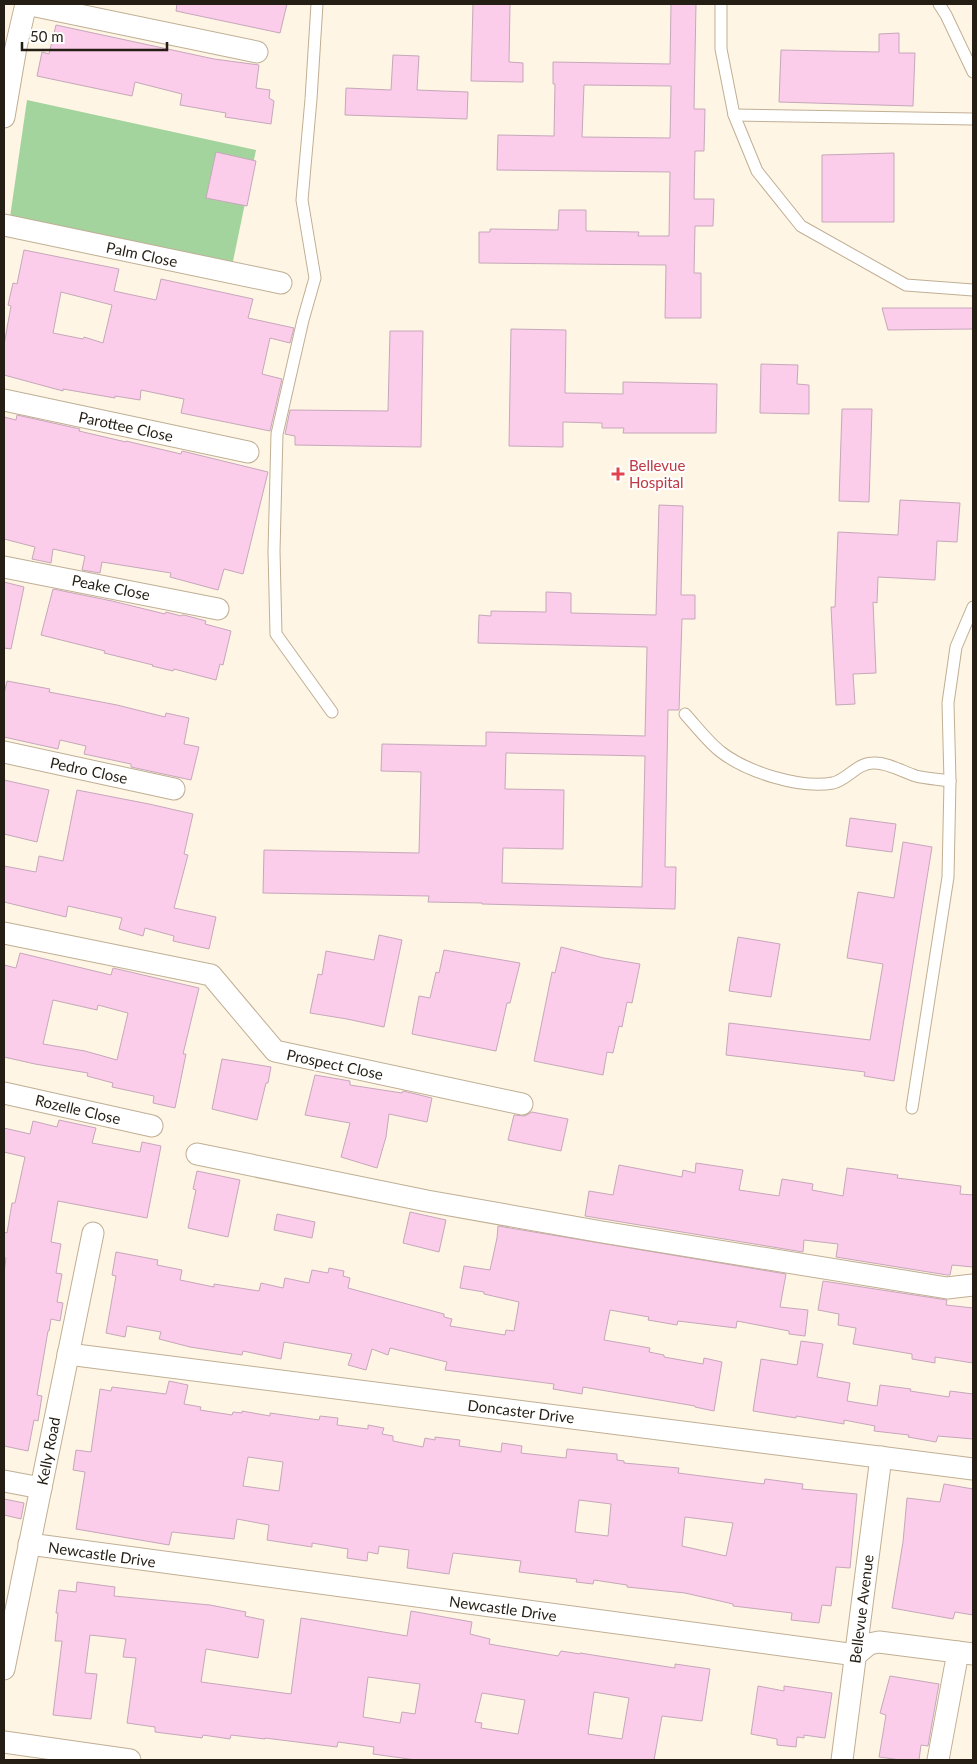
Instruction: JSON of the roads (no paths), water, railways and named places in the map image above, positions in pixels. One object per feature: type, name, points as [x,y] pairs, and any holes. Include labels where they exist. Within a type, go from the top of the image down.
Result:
[{"type":"street","points":[[4,117],[10,45],[26,4],[257,52]]},
{"type":"street","name":"Palm Close","points":[[4,225],[281,283]]},
{"type":"street","name":"Parottee Close","points":[[4,400],[248,452]]},
{"type":"street","name":"Peake Close","points":[[4,567],[218,609]]},
{"type":"street","name":"Pedro Close","points":[[4,752],[174,789]]},
{"type":"street","name":"Prospect Close","points":[[4,934],[211,976],[276,1051],[522,1104]]},
{"type":"street","name":"Rozelle Close","points":[[4,1093],[152,1126]]},
{"type":"street","points":[[197,1154],[427,1201],[602,1232],[947,1288],[973,1285]]},
{"type":"street","name":"Kelly Road","points":[[4,1670],[93,1233]]},
{"type":"street","name":"Doncaster Drive","points":[[68,1354],[973,1469]]},
{"type":"street","name":"Bellevue Avenue","points":[[842,1760],[881,1457]]},
{"type":"street","points":[[4,1481],[41,1488]]},
{"type":"street","name":"Newcastle Drive","points":[[29,1544],[856,1655]]},
{"type":"street","points":[[856,1655],[869,1644],[879,1642],[965,1653],[938,1760]]},
{"type":"street","points":[[4,1742],[130,1760]]},
{"type":"lane","points":[[317,4],[302,200],[315,278],[277,434],[274,560],[276,634],[332,712]]},
{"type":"lane","points":[[721,4],[721,49],[734,115],[757,171],[801,226],[906,285],[973,290]]},
{"type":"lane","points":[[939,4],[948,9],[973,72]]},
{"type":"lane","points":[[734,115],[973,119]]},
{"type":"lane","points":[[912,1108],[948,877],[950,781],[948,703],[956,647],[973,607]]},
{"type":"lane","points":[[685,714],[719,751],[738,762],[772,777],[808,784],[825,785],[836,782],[858,767],[872,762],[918,776],[950,781]]},
{"type":"place","name":"Bellevue Hospital","points":[[618,474]]}]
